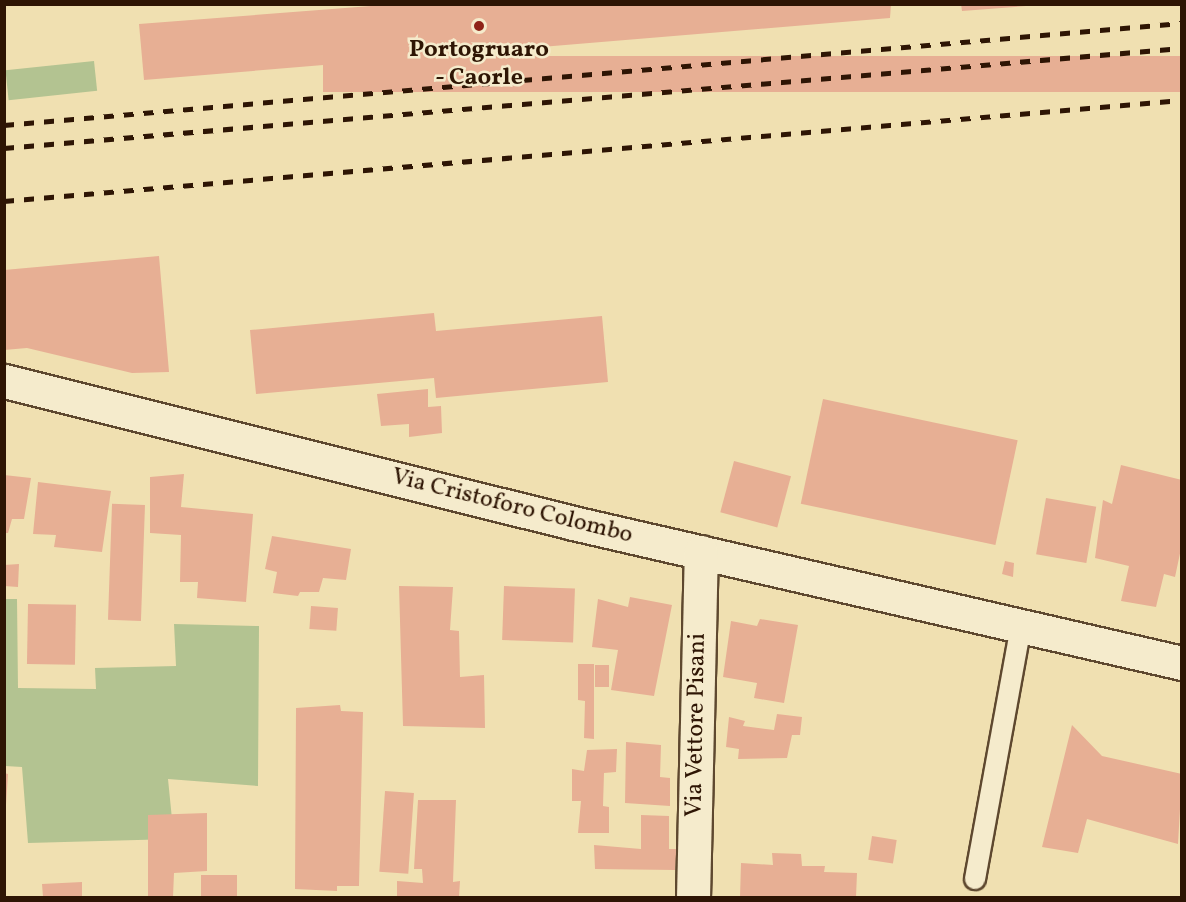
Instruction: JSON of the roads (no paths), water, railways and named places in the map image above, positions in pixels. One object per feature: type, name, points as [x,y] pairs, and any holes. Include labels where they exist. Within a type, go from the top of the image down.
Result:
[{"type":"street","name":"Via Cristoforo Colombo","points":[[4,381],[702,552],[1182,663]]},
{"type":"street","name":"Via Vettore Pisani","points":[[693,897],[702,552]]},
{"type":"lane","points":[[975,879],[1021,626]]},
{"type":"railway","points":[[4,125],[1182,23]]},
{"type":"railway","points":[[4,148],[1182,48]]},
{"type":"railway","points":[[4,201],[1182,100]]},
{"type":"place","name":"Portogruaro - Caorle","points":[[479,26]]}]
